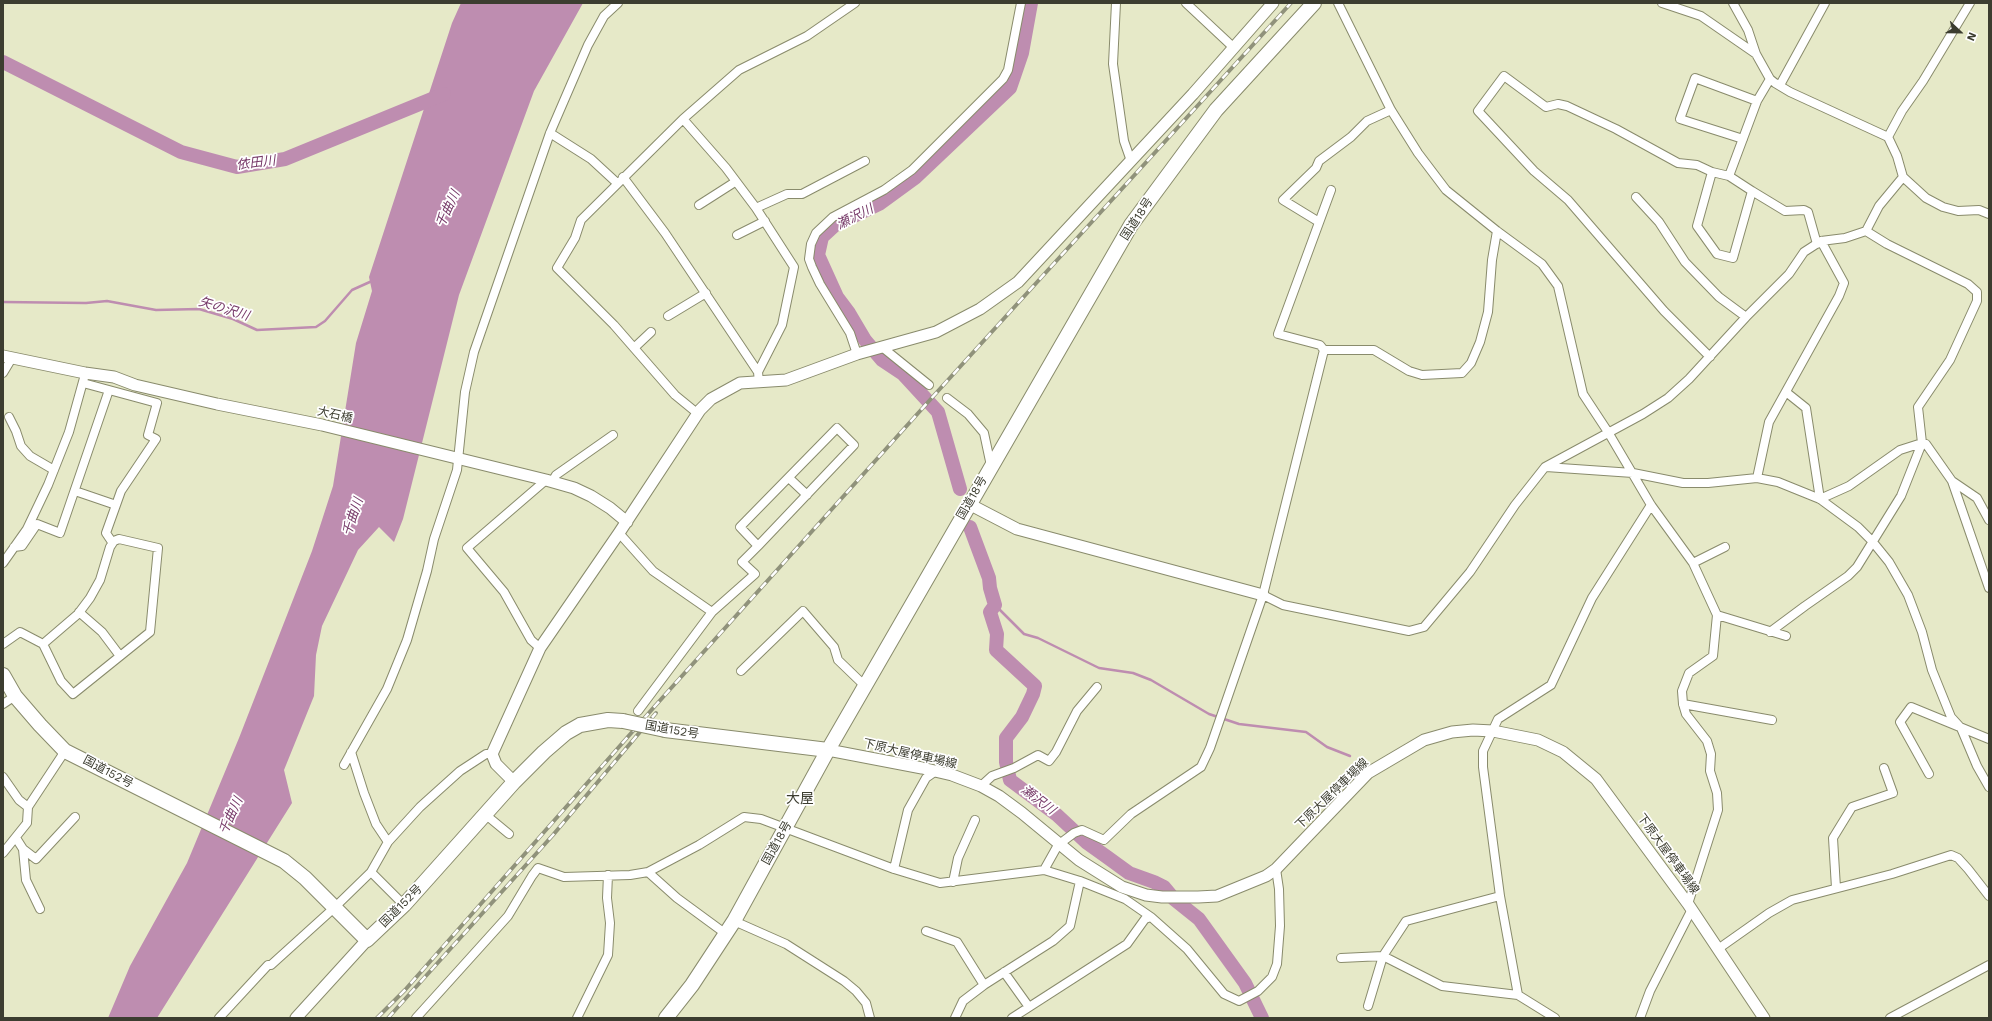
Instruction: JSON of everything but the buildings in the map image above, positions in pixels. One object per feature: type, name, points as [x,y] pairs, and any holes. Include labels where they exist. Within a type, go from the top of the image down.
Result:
[{"type":"highway","name":"国道18号","points":[[666,1018],[692,985],[734,921],[828,750],[1131,225],[1216,110],[1314,3]]},
{"type":"highway","name":"国道152号","points":[[3,676],[15,696],[45,731],[65,751],[284,861],[305,878],[367,940],[404,905],[514,782],[544,752],[566,733],[580,725],[608,720],[622,721],[665,730],[828,750]]},
{"type":"street","points":[[344,765],[387,689],[407,640],[427,571],[434,539],[457,470],[465,392],[474,352],[550,133],[588,44],[604,16],[618,3]]},
{"type":"street","points":[[697,413],[675,395],[614,325],[557,268],[576,238],[581,220],[683,119],[739,70],[807,36],[855,3]]},
{"type":"street","points":[[860,353],[850,333],[820,284],[809,259],[811,244],[816,233],[833,217],[884,190],[912,170],[1003,79],[1008,70],[1021,3]]},
{"type":"street","points":[[1116,3],[1113,64],[1124,141],[1131,160]]},
{"type":"street","points":[[1186,3],[1233,47]]},
{"type":"street","points":[[514,782],[496,764],[492,754],[540,648],[627,522],[697,413],[711,400],[740,383],[758,377],[786,380],[860,353],[936,332],[980,309],[1018,282],[1193,94],[1273,3]]},
{"type":"street","points":[[1338,3],[1391,110],[1418,153],[1446,190],[1497,231],[1542,264],[1558,286],[1583,394],[1608,432],[1651,505],[1693,563],[1717,615],[1713,656],[1690,673],[1682,691],[1683,704],[1686,714],[1707,741],[1711,754],[1710,771],[1717,793],[1718,810],[1690,906],[1650,991],[1640,1018]]},
{"type":"street","points":[[1662,3],[1702,16],[1756,54]]},
{"type":"street","points":[[1733,3],[1748,30],[1756,54],[1770,79],[1790,92],[1888,137],[1897,156],[1903,177],[1926,198],[1943,207],[1958,211],[1979,210],[1989,214]]},
{"type":"street","points":[[1780,85],[1825,3]]},
{"type":"street","points":[[1888,137],[1902,111],[1923,81],[1970,3]]},
{"type":"street","points":[[1710,357],[1664,311],[1568,200],[1534,170],[1478,111],[1504,76],[1546,107],[1558,104],[1567,106],[1678,163],[1697,165],[1712,172],[1729,176],[1785,211],[1804,210],[1808,212],[1819,242],[1844,283],[1839,296],[1769,422],[1757,478]]},
{"type":"street","points":[[1743,139],[1680,118],[1695,78],[1757,101]]},
{"type":"street","points":[[1729,176],[1757,101],[1770,79]]},
{"type":"street","points":[[1319,222],[1283,200],[1316,168],[1319,160],[1351,137],[1367,121],[1391,110]]},
{"type":"street","points":[[683,119],[756,208],[794,267],[782,325],[758,377]]},
{"type":"street","points":[[550,133],[591,159],[617,183]]},
{"type":"street","points":[[756,208],[787,194],[802,194],[865,161]]},
{"type":"street","points":[[1712,172],[1697,226],[1717,254],[1733,258],[1752,191]]},
{"type":"street","points":[[623,177],[627,184],[647,207],[706,293],[758,377]]},
{"type":"street","points":[[969,504],[1017,529],[1220,582],[1263,595],[1283,605],[1401,630],[1409,631],[1424,627],[1470,572],[1515,505],[1545,467],[1643,414],[1668,398],[1689,380],[1746,317],[1790,274],[1804,252],[1819,242],[1845,238],[1866,231],[1878,206],[1903,177]]},
{"type":"street","points":[[699,205],[735,182]]},
{"type":"street","points":[[1324,350],[1320,345],[1278,334],[1331,190]]},
{"type":"street","points":[[1636,197],[1658,222],[1685,262],[1719,297],[1746,317]]},
{"type":"street","points":[[737,235],[765,221]]},
{"type":"street","points":[[1324,350],[1374,350],[1409,372],[1422,375],[1462,373],[1471,363],[1480,342],[1488,312],[1492,260],[1497,231]]},
{"type":"street","points":[[1770,632],[1848,576],[1856,567],[1901,496],[1922,443],[1918,407],[1950,360],[1977,301],[1977,292],[1968,284],[1893,247],[1866,231]]},
{"type":"street","points":[[668,316],[706,293]]},
{"type":"street","points":[[634,348],[651,332]]},
{"type":"street","points":[[880,347],[929,385]]},
{"type":"street","points":[[1044,870],[1058,845],[1074,833],[1082,830],[1104,840],[1131,814],[1201,767],[1210,748],[1263,595],[1324,350]]},
{"type":"street","points":[[3,373],[8,357]]},
{"type":"street","name":"大石橋","points":[[8,357],[84,378],[114,377],[135,385],[217,404],[322,425],[549,481],[574,488],[591,496],[610,508],[627,522]]},
{"type":"street","points":[[3,563],[27,529],[54,470],[69,432],[84,378],[109,390],[157,403],[148,435],[156,439],[122,490],[116,504],[106,533],[112,542]]},
{"type":"street","points":[[14,547],[22,546],[37,524],[60,533],[109,390]]},
{"type":"street","points":[[1786,392],[1806,408],[1820,499]]},
{"type":"street","points":[[947,398],[968,414],[984,433],[991,466]]},
{"type":"street","points":[[9,417],[21,446],[30,456],[54,470]]},
{"type":"street","points":[[638,711],[712,612],[755,574],[742,562],[758,546],[807,495],[854,445],[837,428],[740,527],[758,546]]},
{"type":"street","points":[[540,648],[531,640],[504,592],[467,548],[556,475],[613,435]]},
{"type":"street","points":[[1820,499],[1849,486],[1900,450],[1922,443],[1926,444],[1952,481],[1989,588]]},
{"type":"street","points":[[1545,467],[1632,473],[1682,483],[1708,483],[1757,478],[1778,482],[1820,499],[1858,527],[1889,562],[1908,596],[1922,632],[1935,677],[1951,717],[1960,728],[1977,766],[1989,787]]},
{"type":"street","points":[[789,478],[807,495]]},
{"type":"street","points":[[1952,481],[1977,498],[1989,520]]},
{"type":"street","points":[[75,491],[116,504]]},
{"type":"street","points":[[1518,996],[1500,896],[1483,767],[1483,751],[1498,719],[1551,685],[1592,598],[1651,505]]},
{"type":"street","points":[[619,533],[653,571],[712,612]]},
{"type":"street","points":[[3,644],[20,632],[43,644],[61,681],[73,694],[150,632],[158,548],[118,539],[112,542],[100,580],[79,612],[43,644]]},
{"type":"street","points":[[1693,563],[1725,547]]},
{"type":"street","points":[[741,671],[803,611],[834,647],[838,660],[865,686]]},
{"type":"street","points":[[79,612],[102,632],[120,656]]},
{"type":"street","points":[[1717,615],[1786,636]]},
{"type":"street","points":[[981,786],[992,776],[1014,768],[1038,755],[1049,761],[1056,752],[1077,711],[1097,687]]},
{"type":"street","points":[[3,704],[15,696]]},
{"type":"street","points":[[1683,704],[1772,720]]},
{"type":"street","points":[[1929,774],[1900,722],[1910,707],[1989,739]]},
{"type":"street","name":"下原大屋停車場線","points":[[828,750],[936,771],[981,786],[999,796],[1022,813],[1058,845],[1122,887],[1146,895],[1162,897],[1198,897],[1217,896],[1266,876],[1276,868],[1368,774],[1394,756],[1424,740],[1452,732],[1493,731],[1538,740],[1563,752],[1596,779],[1690,906],[1764,1018]]},
{"type":"street","points":[[3,853],[26,823],[28,806],[65,751]]},
{"type":"street","points":[[351,752],[376,824],[388,842]]},
{"type":"street","points":[[219,1018],[268,966],[271,965],[334,908],[371,872],[388,842],[420,808],[460,771],[486,754],[492,754]]},
{"type":"street","points":[[1836,888],[1833,838],[1852,807],[1893,793],[1884,768]]},
{"type":"street","points":[[894,869],[908,810],[926,778],[936,771]]},
{"type":"street","points":[[3,777],[19,800],[28,806]]},
{"type":"street","points":[[486,815],[509,834]]},
{"type":"street","points":[[16,838],[23,849],[36,859],[75,817]]},
{"type":"street","points":[[416,1018],[508,916],[538,868],[564,877],[630,876],[648,872],[744,817],[762,818],[894,869],[940,883],[1044,870],[1080,881],[1125,899],[1151,917],[1187,949],[1224,994],[1239,1001],[1258,992],[1272,977],[1277,964],[1280,926],[1279,889],[1276,868]]},
{"type":"street","points":[[953,882],[958,858],[975,820]]},
{"type":"street","points":[[23,849],[26,880],[40,909]]},
{"type":"street","points":[[1718,949],[1792,900],[1892,874],[1951,855],[1958,858],[1989,896]]},
{"type":"street","points":[[371,872],[404,905]]},
{"type":"street","points":[[648,872],[678,898],[726,934]]},
{"type":"street","points":[[577,1018],[608,955],[610,924],[607,898],[608,876]]},
{"type":"street","points":[[955,1018],[962,1001],[984,985],[1053,941],[1070,926],[1080,881]]},
{"type":"street","points":[[1368,1006],[1383,956],[1406,921],[1500,896]]},
{"type":"street","points":[[1012,1018],[1127,944],[1145,919],[1151,917]]},
{"type":"street","points":[[734,921],[786,944],[844,981],[856,991],[866,1003],[870,1018]]},
{"type":"street","points":[[926,931],[957,942],[984,985]]},
{"type":"street","points":[[296,1018],[367,940]]},
{"type":"street","points":[[1341,958],[1383,956],[1442,986],[1518,996],[1555,1018]]},
{"type":"street","points":[[1890,1018],[1989,965]]},
{"type":"street","points":[[1004,972],[1029,1007]]},
{"type":"water","name":"千曲川","points":[[461,3],[583,3],[534,91],[459,295],[403,519],[394,542],[379,527],[358,550],[322,626],[316,655],[314,696],[284,770],[292,803],[157,1018],[108,1018],[130,966],[187,863],[239,738],[312,551],[333,486],[356,343],[372,291],[369,277],[452,23]]},
{"type":"waterway","name":"瀬沢川","points":[[960,489],[938,412],[903,374],[882,360],[865,340],[849,313],[837,297],[818,255],[822,237],[835,225],[879,204],[916,177],[1010,88],[1022,53],[1031,3]]},
{"type":"waterway","name":"依田川","points":[[3,62],[181,152],[237,167],[285,159],[444,94]]},
{"type":"waterway","name":"矢の沢川","points":[[3,302],[86,303],[107,301],[156,310],[199,309],[233,319],[257,330],[316,327],[325,321],[352,290],[372,281]]},
{"type":"waterway","name":"瀬沢川","points":[[970,527],[989,578],[995,605],[990,612],[997,634],[996,650],[1035,686],[1033,694],[1022,717],[1006,738],[1006,762],[1010,780],[1057,815],[1086,842],[1129,873],[1164,887],[1174,899],[1199,919],[1245,983],[1262,1018]]},
{"type":"waterway","points":[[995,605],[1024,634],[1038,638],[1099,668],[1133,673],[1151,680],[1209,714],[1239,724],[1306,732],[1327,747],[1350,756]]},
{"type":"railway","points":[[377,1018],[405,990],[655,706],[938,391],[1291,3]]},
{"type":"railway","points":[[388,1018],[553,835],[656,713]]},
{"type":"district","name":"大屋","points":[[800,799]]}]
